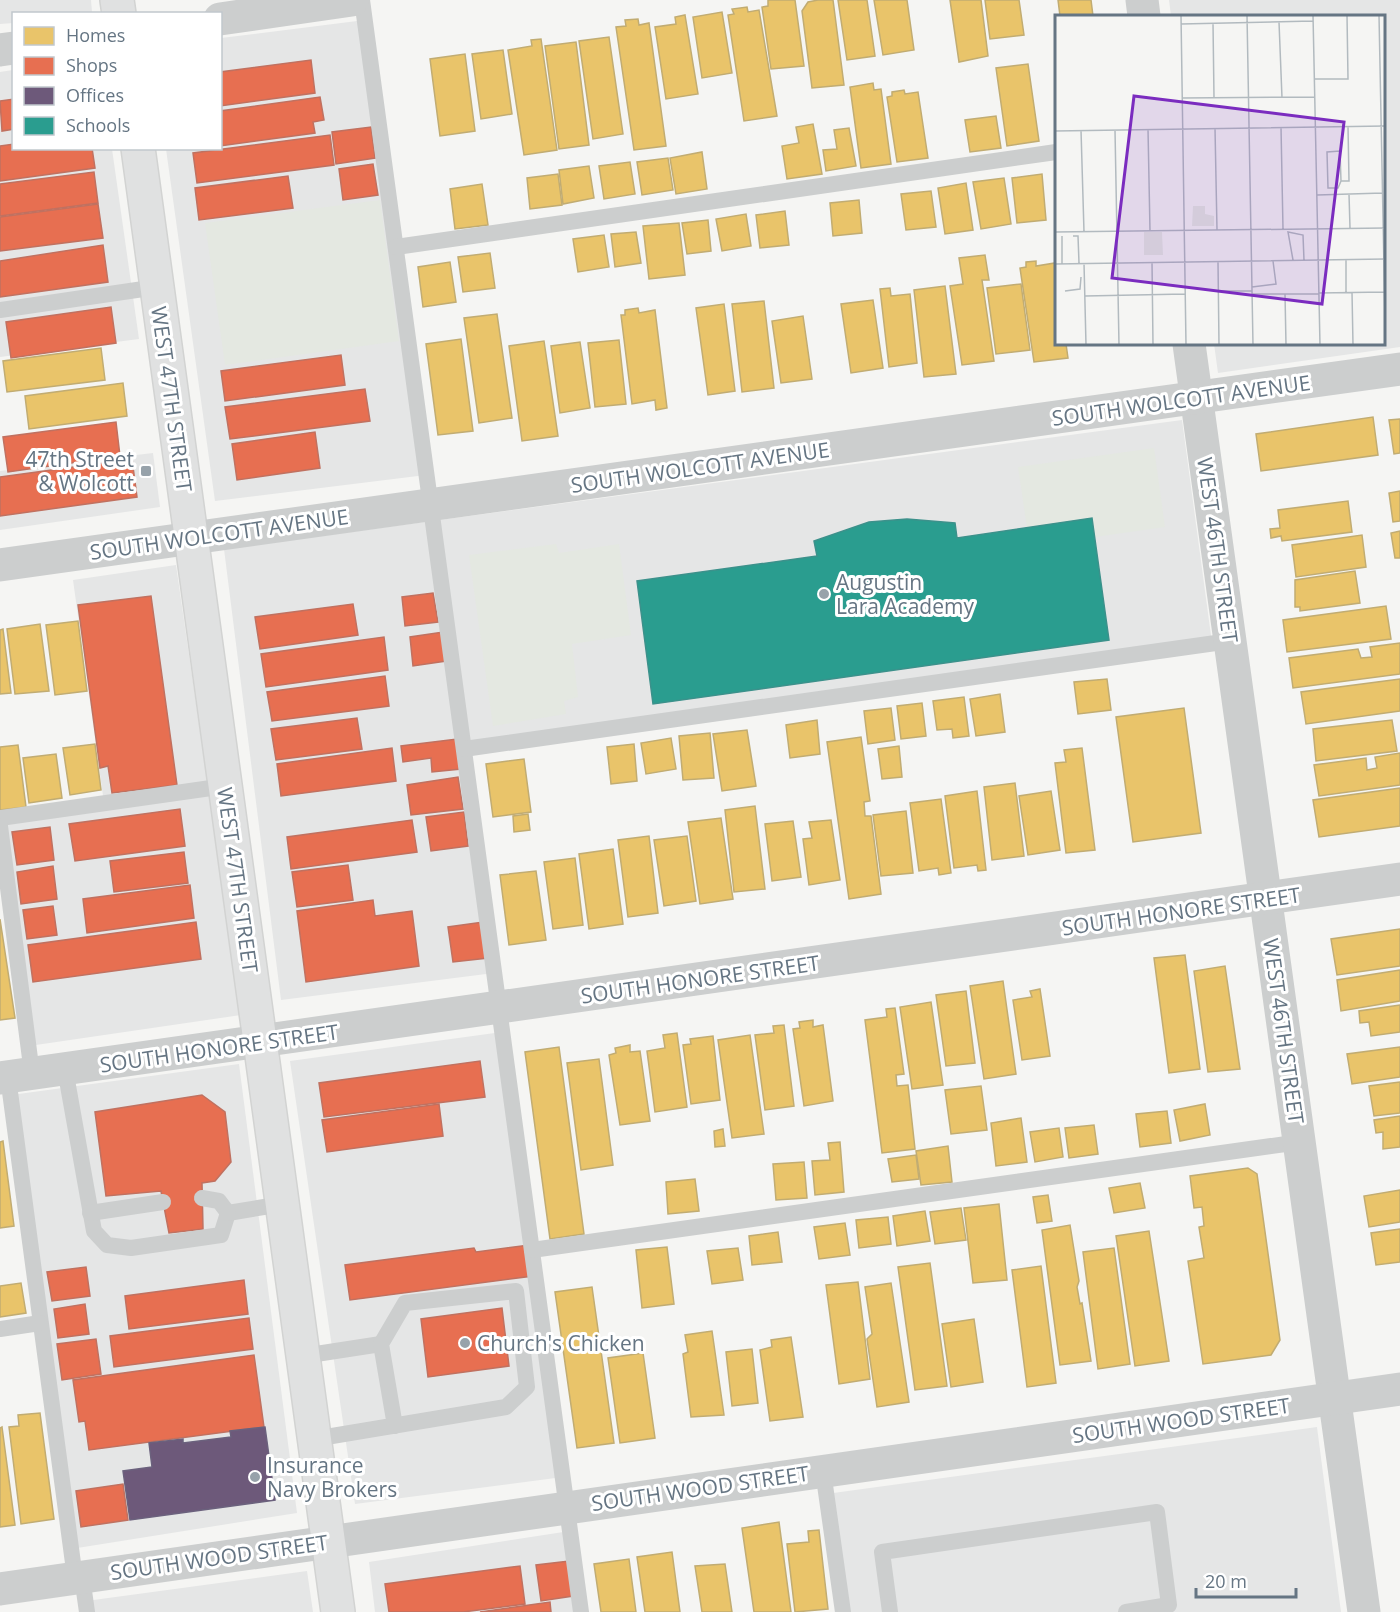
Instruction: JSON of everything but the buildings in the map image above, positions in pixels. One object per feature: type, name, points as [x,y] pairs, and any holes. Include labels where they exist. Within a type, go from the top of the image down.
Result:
[{"type":"main road","name":"WEST 47TH STREET","points":[[138,150],[338,1612]]},
{"type":"street","points":[[222,19],[352,0]]},
{"type":"street","points":[[1142,0],[1144,15]]},
{"type":"street","name":"WEST 46TH STREET","points":[[1189,345],[1364,1612]]},
{"type":"street","name":"SOUTH WOLCOTT AVENUE","points":[[0,565],[1400,369]]},
{"type":"street","name":"SOUTH HONORE STREET","points":[[13,1076],[1400,879]]},
{"type":"street","name":"SOUTH WOOD STREET","points":[[0,1588],[1400,1389]]},
{"type":"lane","points":[[362,0],[581,1612]]},
{"type":"lane","points":[[396,247],[1055,152]]},
{"type":"lane","points":[[0,310],[157,288]]},
{"type":"lane","points":[[464,749],[1230,641]]},
{"type":"lane","points":[[0,818],[225,786]]},
{"type":"lane","points":[[0,826],[13,1076],[40,1323],[79,1577],[87,1612]]},
{"type":"lane","points":[[65,1069],[94,1231],[107,1245],[131,1248],[221,1235],[228,1212]]},
{"type":"lane","points":[[532,1250],[1300,1142]]},
{"type":"lane","points":[[202,1198],[219,1201],[228,1212]]},
{"type":"lane","points":[[90,1213],[163,1202]]},
{"type":"lane","points":[[228,1212],[282,1204]]},
{"type":"lane","points":[[314,1439],[395,1426],[506,1407],[527,1387],[516,1291],[405,1303],[381,1344],[395,1426]]},
{"type":"lane","points":[[0,1329],[40,1323]]},
{"type":"lane","points":[[303,1356],[381,1344]]},
{"type":"lane","points":[[823,1471],[843,1612]]},
{"type":"lane","points":[[890,1612],[882,1552],[1157,1512],[1169,1605],[1126,1612]]},
{"type":"shaded area","points":[[0,0],[91,0],[92,12],[12,12],[12,23],[0,24]]},
{"type":"shaded area","points":[[1169,0],[1400,0],[1400,347],[1218,373],[1214,345],[1385,345],[1385,15],[1171,15]]},
{"type":"shaded area","points":[[365,20],[426,475],[215,501],[166,150],[222,150],[222,38]]},
{"type":"shaded area","points":[[12,70],[12,150],[112,150],[139,339],[0,357],[0,72]]},
{"type":"shaded area","points":[[380,200],[399,341],[225,365],[205,223]]},
{"type":"shaded area","name":"Augustin Lara Academy","points":[[1182,420],[1212,643],[464,749],[494,973],[281,1000],[224,549]]},
{"type":"shaded area","points":[[1154,448],[1165,527],[1095,537],[1092,518],[1027,528],[1018,467]]},
{"type":"shaded area","points":[[153,453],[160,507],[0,530],[0,471]]},
{"type":"shaded area","points":[[556,544],[559,553],[619,544],[631,635],[572,644],[578,697],[564,701],[566,714],[493,726],[469,555]]},
{"type":"shaded area","points":[[176,565],[241,1015],[29,1046],[0,826],[104,803],[73,580]]},
{"type":"shaded area","points":[[502,1032],[563,1477],[355,1504],[290,1061]]},
{"type":"shaded area","points":[[239,1064],[297,1513],[71,1549],[11,1095]]},
{"type":"shaded area","points":[[1317,1427],[1341,1612],[843,1612],[826,1494]]},
{"type":"shaded area","points":[[570,1531],[581,1612],[375,1612],[369,1562]]},
{"type":"shaded area","points":[[307,1571],[313,1612],[87,1612],[86,1601]]},
{"type":"place","name":"47th Street & Wolcott","points":[[146,471]]},
{"type":"place","name":"Augustin Lara Academy","points":[[824,594]]},
{"type":"place","name":"Church's Chicken","points":[[465,1343]]},
{"type":"place","name":"Insurance Navy Brokers","points":[[255,1477]]}]
